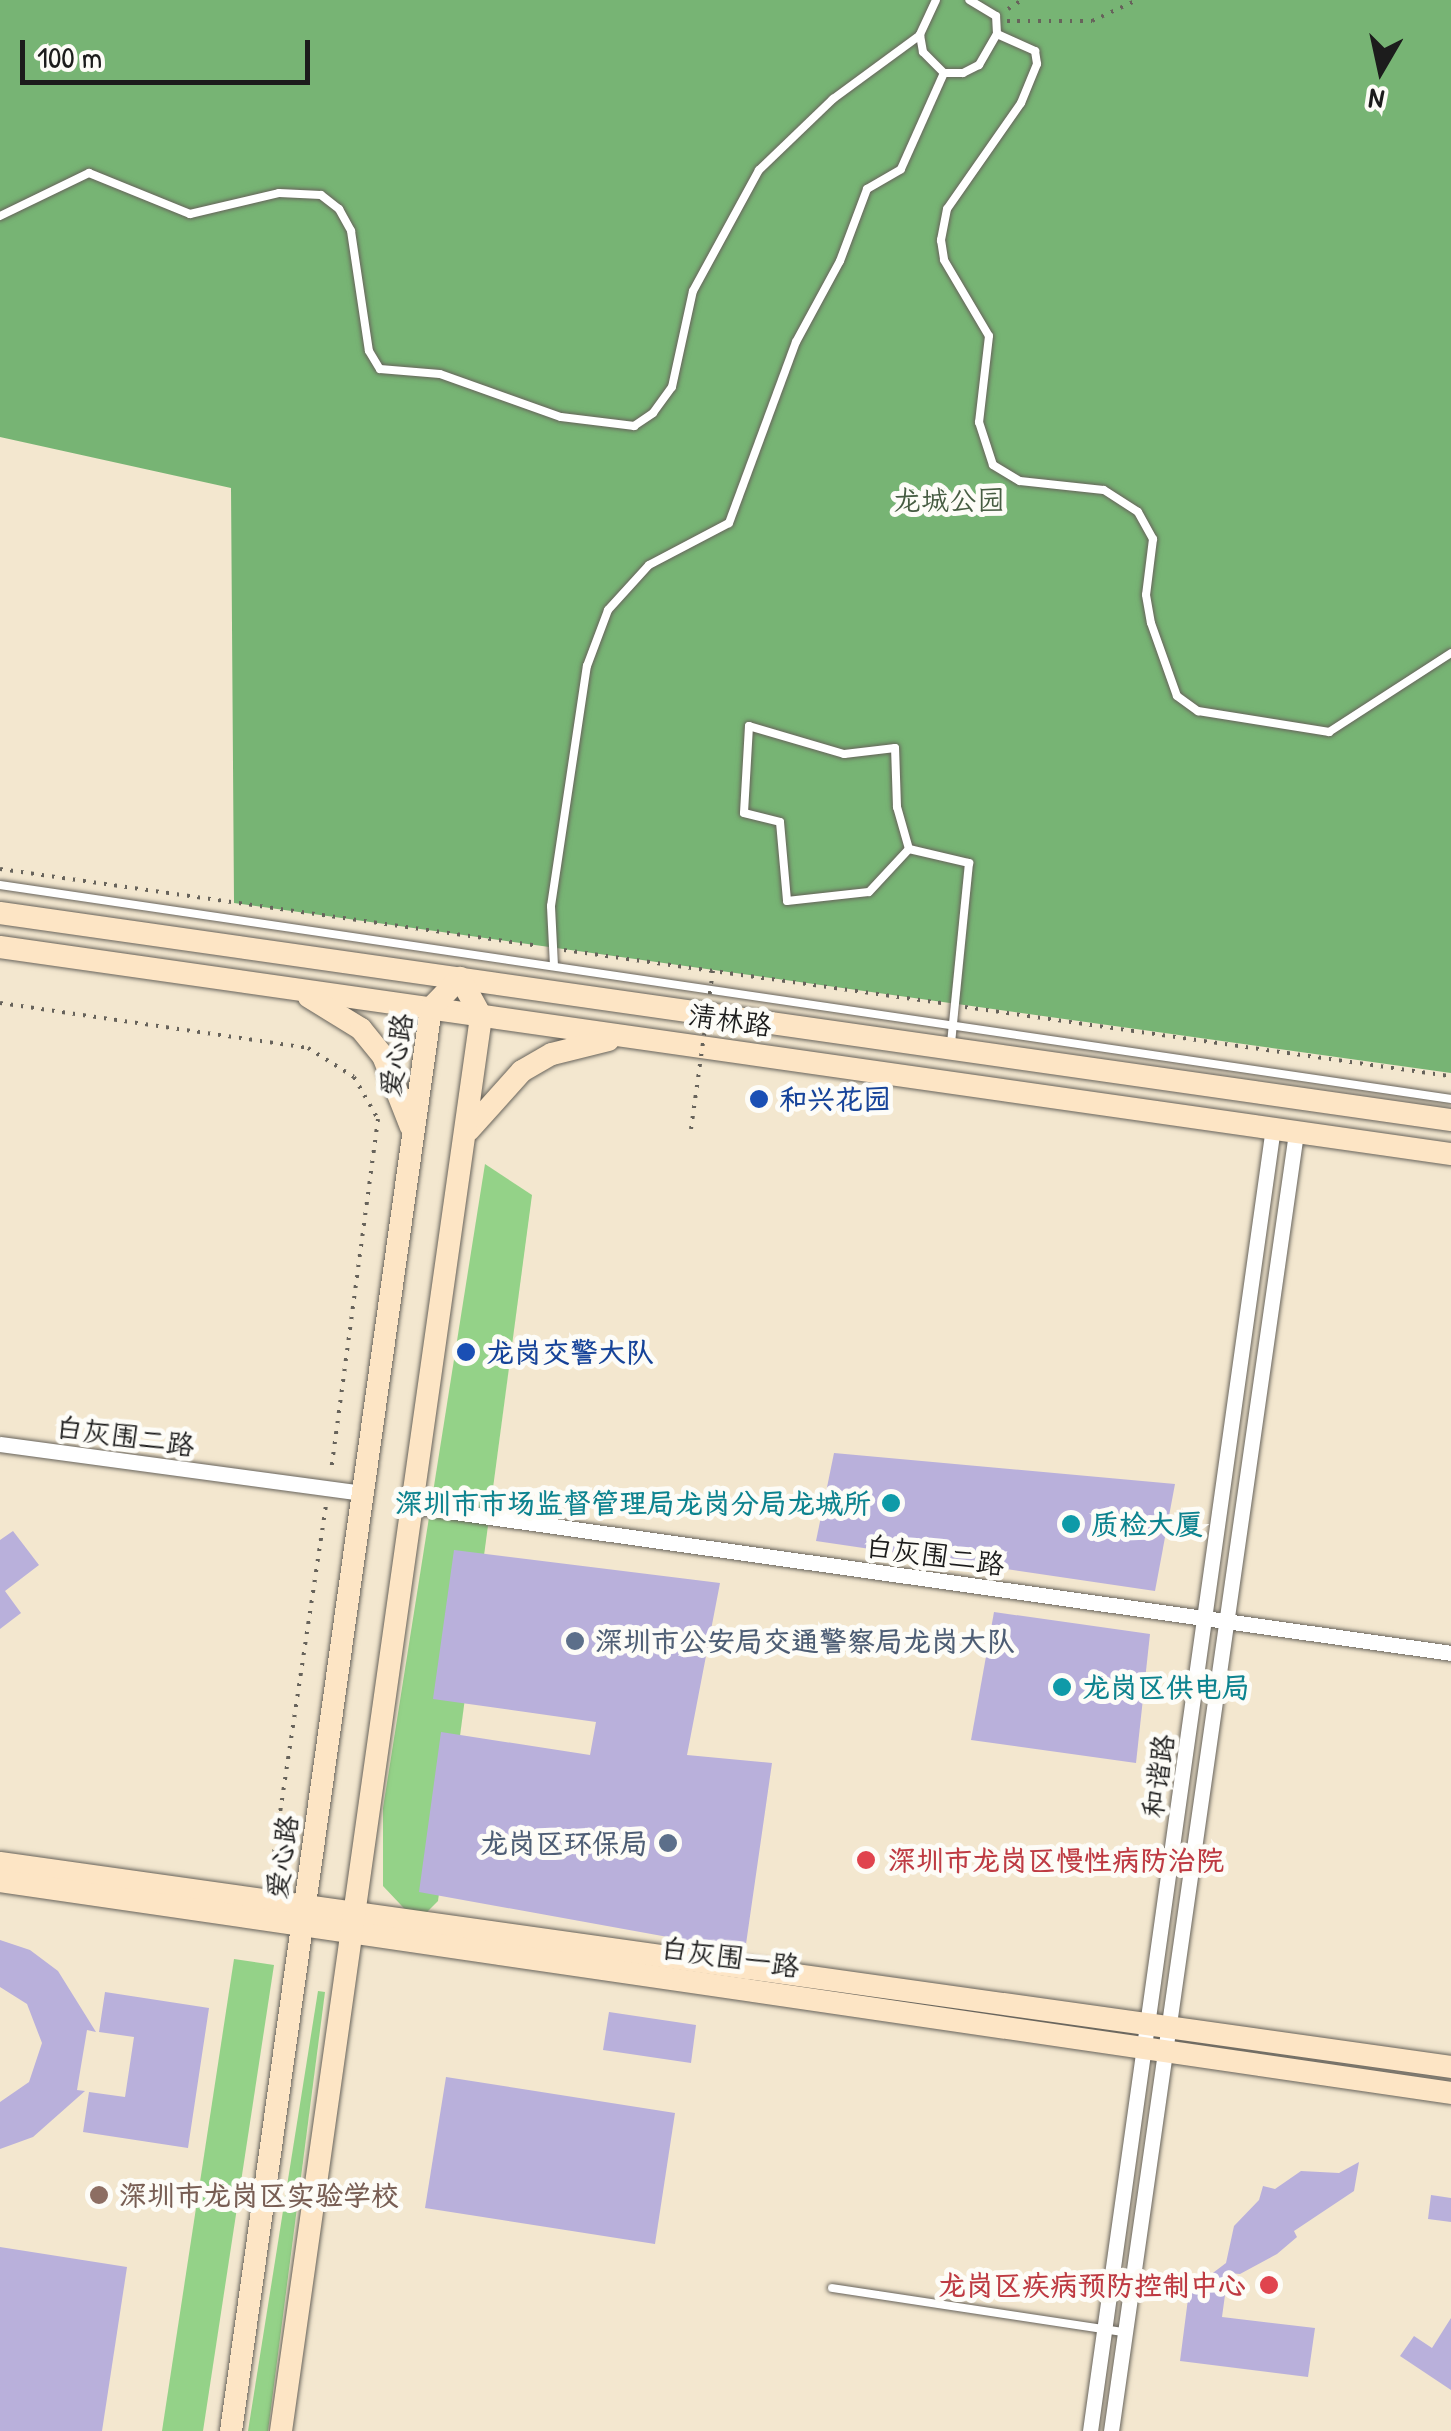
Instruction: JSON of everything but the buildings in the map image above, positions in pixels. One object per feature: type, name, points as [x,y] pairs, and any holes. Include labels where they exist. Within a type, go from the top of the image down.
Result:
[{"type":"street","name":"清林路","points":[[0,913],[460,978],[952,1037],[1451,1120]]},
{"type":"street","name":"清林路","points":[[0,947],[1451,1154]]},
{"type":"street","name":"爱心路","points":[[231,2431],[431,1008],[460,978]]},
{"type":"street","points":[[281,2431],[482,1016],[460,978]]},
{"type":"street","points":[[288,988],[329,1005],[372,1042],[398,1086],[413,1139]]},
{"type":"street","points":[[464,1137],[500,1090],[552,1054],[636,1038]]},
{"type":"street","name":"和谐路","points":[[1111,2431],[1205,1618],[1285,1130]]},
{"type":"street","name":"和谐路","points":[[1158,2024],[1227,1621],[1285,1130]]},
{"type":"street","name":"白灰围二路","points":[[0,1444],[363,1493]]},
{"type":"street","name":"白灰围二路","points":[[412,1506],[1451,1653]]},
{"type":"street","name":"白灰围一路","points":[[0,1863],[1155,2050],[1451,2092]]},
{"type":"street","name":"白灰围一路","points":[[0,1881],[304,1914]]},
{"type":"street","name":"白灰围一路","points":[[353,1922],[1158,2024],[1451,2066]]},
{"type":"street","name":"和谐路","points":[[1090,2431],[1104,2328],[1155,2050]]},
{"type":"lane","points":[[0,216],[89,173],[190,214],[279,193],[321,195],[339,209],[351,231],[369,351],[380,369],[440,374],[561,417],[634,426],[661,406],[672,387],[693,292],[759,170],[833,99],[920,35],[936,0]]},
{"type":"lane","points":[[944,73],[979,64],[998,34],[996,19],[969,0]]},
{"type":"lane","points":[[998,34],[1036,52],[1037,64],[1021,103],[947,209],[942,240],[944,260],[990,336],[979,422],[993,465],[1020,481],[1104,490],[1145,520],[1153,540],[1146,596],[1150,623],[1177,696],[1198,711],[1329,732],[1451,653]]},
{"type":"lane","points":[[920,35],[922,52],[944,73]]},
{"type":"lane","points":[[554,966],[551,906],[587,666],[608,610],[649,564],[729,522],[796,342],[840,261],[867,189],[902,169],[944,73]]},
{"type":"lane","points":[[749,726],[844,754],[895,748],[896,807],[910,849],[869,892],[787,901],[780,822],[744,813],[749,726]]},
{"type":"lane","points":[[910,849],[970,863],[952,1037]]},
{"type":"lane","points":[[0,885],[554,966],[952,1037],[1451,1099]]},
{"type":"lane","points":[[832,2288],[1125,2332]]},
{"type":"path","points":[[996,19],[1022,0]]},
{"type":"path","points":[[996,19],[1092,21],[1137,0]]},
{"type":"path","points":[[0,869],[1451,1076]]},
{"type":"path","points":[[691,1130],[714,971]]},
{"type":"path","points":[[0,1003],[308,1048],[354,1077],[378,1118],[329,1489],[271,1874]]},
{"type":"green space","name":"龙城公园","points":[[0,0],[1451,0],[1451,1073],[234,903],[231,488],[0,437]]},
{"type":"green space","points":[[485,1164],[532,1195],[438,1901],[417,1922],[383,1886],[383,1808]]},
{"type":"green space","points":[[234,1959],[274,1965],[203,2431],[162,2431]]},
{"type":"green space","points":[[318,1991],[325,1992],[268,2431],[248,2431]]},
{"type":"place","name":"和兴花园","points":[[759,1099]]},
{"type":"place","name":"龙岗交警大队","points":[[466,1352]]},
{"type":"place","name":"深圳市市场监督管理局龙岗分局龙城所","points":[[891,1503]]},
{"type":"place","name":"质检大厦","points":[[1071,1524]]},
{"type":"place","name":"深圳市公安局交通警察局龙岗大队","points":[[575,1641]]},
{"type":"place","name":"龙岗区供电局","points":[[1062,1687]]},
{"type":"place","name":"龙岗区环保局","points":[[668,1843]]},
{"type":"place","name":"深圳市龙岗区慢性病防治院","points":[[866,1860]]},
{"type":"place","name":"深圳市龙岗区实验学校","points":[[99,2195]]},
{"type":"place","name":"龙岗区疾病预防控制中心","points":[[1269,2285]]}]
